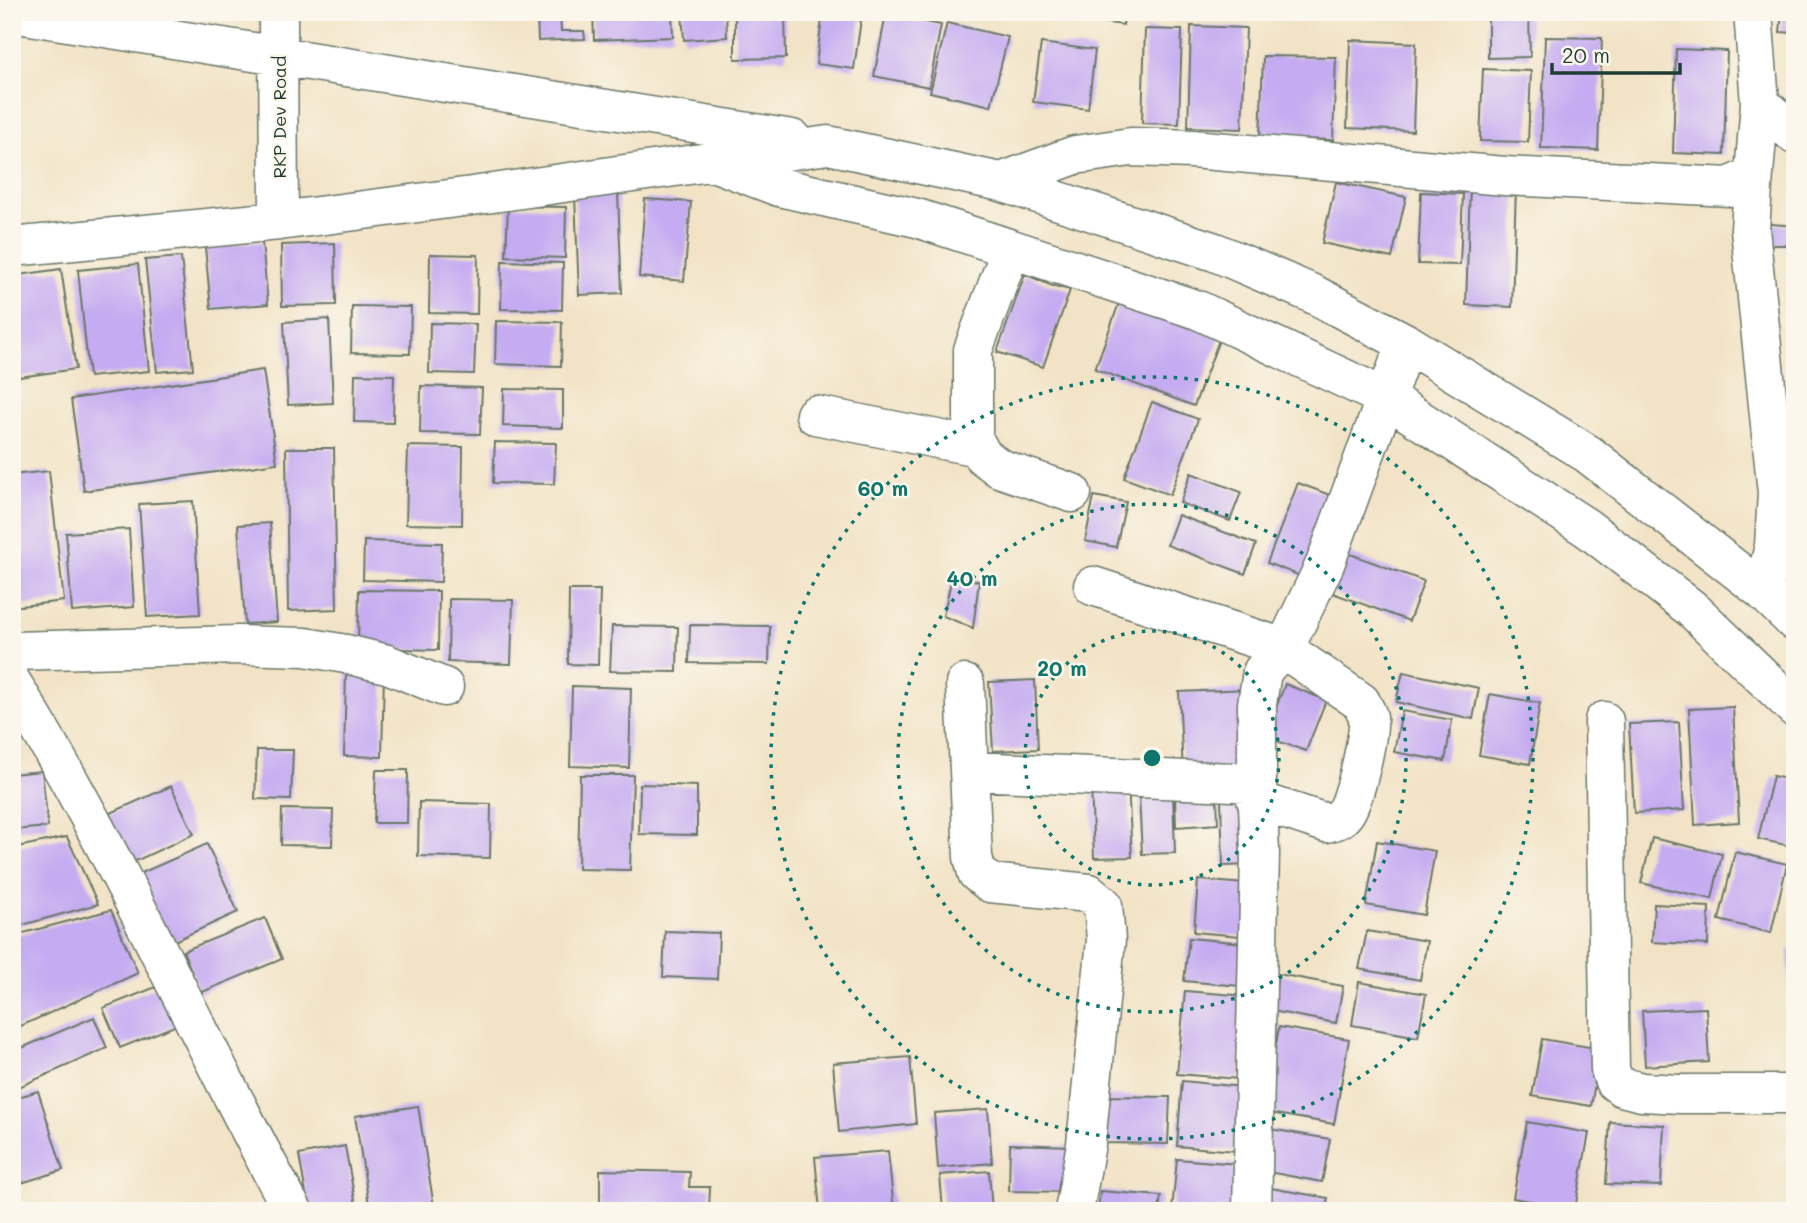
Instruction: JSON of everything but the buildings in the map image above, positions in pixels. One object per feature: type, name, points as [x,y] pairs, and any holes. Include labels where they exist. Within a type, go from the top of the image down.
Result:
[{"type":"street","name":"RKP Dev Road","points":[[278,12],[279,221]]},
{"type":"street","points":[[1753,12],[1760,103],[1750,229],[1784,548],[1763,591]]},
{"type":"street","points":[[12,13],[828,145],[1001,183],[1216,252],[1313,294],[1408,344],[1588,454],[1763,591],[1795,622]]},
{"type":"street","points":[[1760,103],[1795,135]]},
{"type":"street","points":[[12,247],[279,221],[828,145]]},
{"type":"street","points":[[1001,183],[1075,155],[1131,147],[1192,149],[1505,176],[1730,187],[1754,174]]},
{"type":"street","points":[[713,162],[779,187],[917,218],[1198,310],[1386,398],[1587,527],[1692,609],[1795,708]]},
{"type":"street","points":[[1012,249],[973,350],[973,438],[982,455],[999,468],[1072,493]]},
{"type":"street","points":[[1252,1211],[1260,853],[1256,792],[1257,704],[1262,672],[1289,639],[1325,564],[1408,344]]},
{"type":"street","points":[[815,415],[978,447]]},
{"type":"street","points":[[970,771],[1256,792],[1326,823],[1338,820],[1346,813],[1353,798],[1367,732],[1368,715],[1361,702],[1281,647],[1093,586]]},
{"type":"street","points":[[12,651],[239,645],[305,647],[387,664],[444,687]]},
{"type":"street","points":[[12,683],[92,823],[180,998],[293,1211]]},
{"type":"street","points":[[965,684],[973,857],[977,873],[990,883],[1089,893],[1103,905],[1104,953],[1087,1144],[1074,1211]]},
{"type":"street","points":[[1604,721],[1611,1069],[1614,1081],[1622,1087],[1642,1092],[1795,1094]]}]
